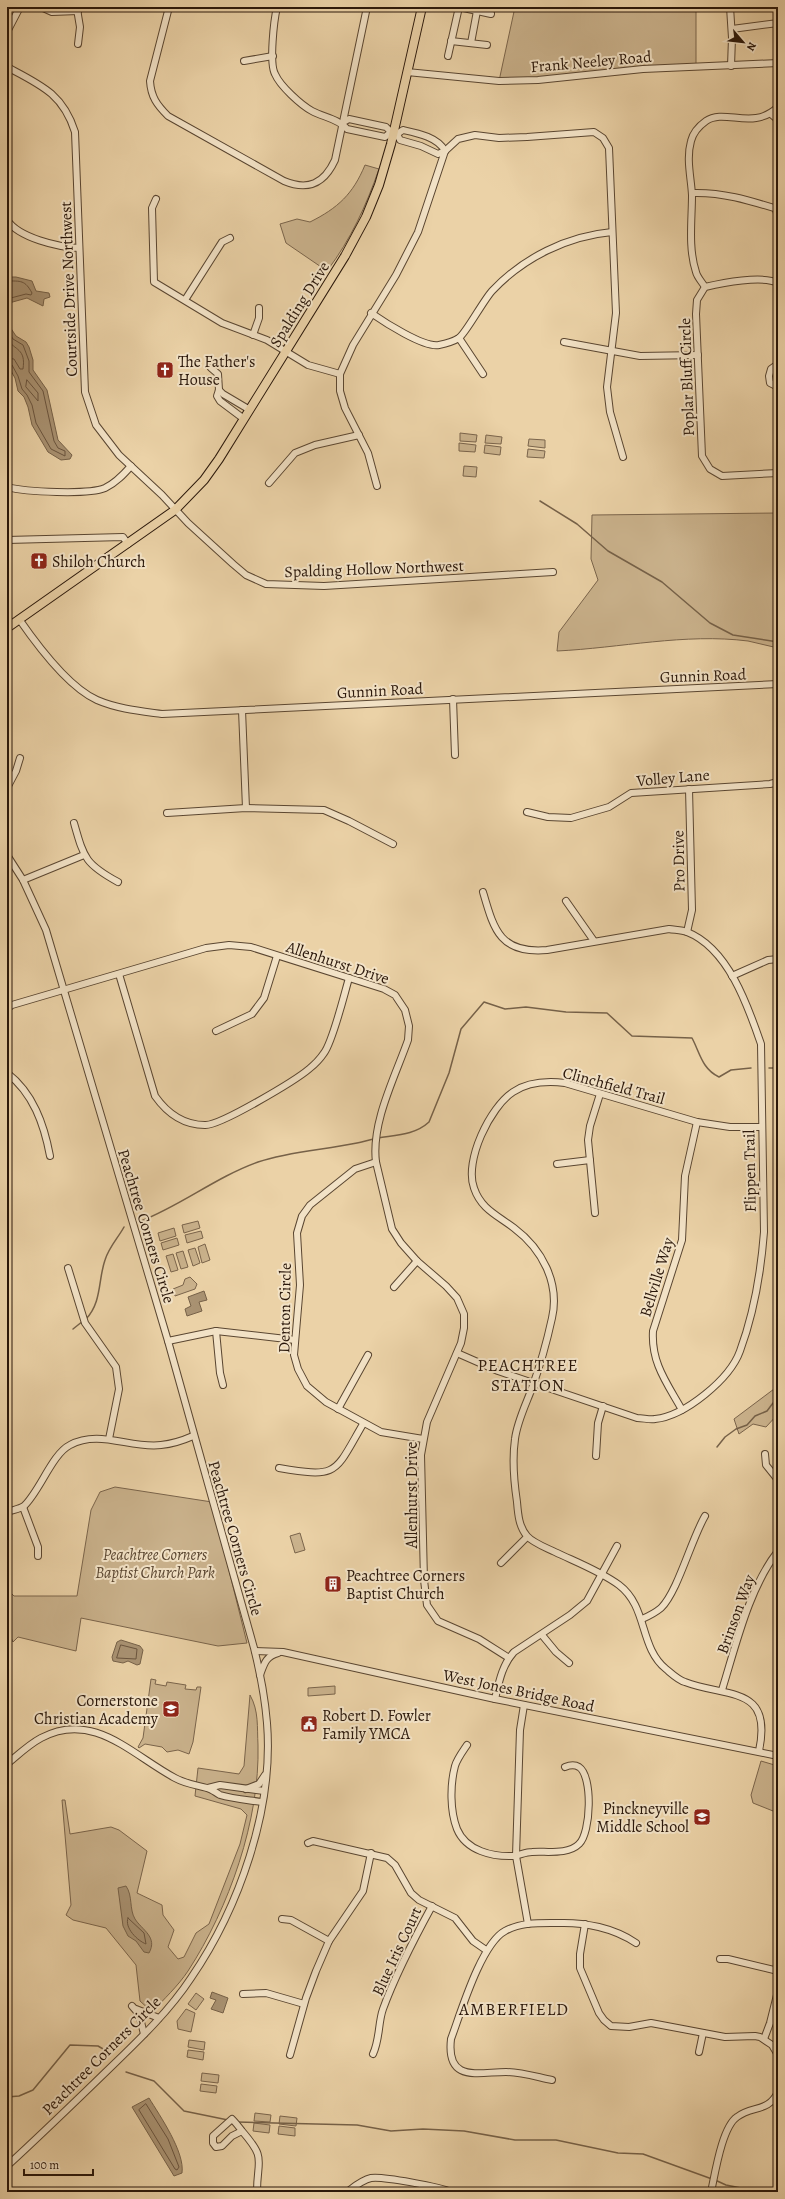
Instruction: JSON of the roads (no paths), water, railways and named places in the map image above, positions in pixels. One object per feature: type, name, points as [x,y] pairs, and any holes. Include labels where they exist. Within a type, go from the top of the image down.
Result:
[{"type":"main road","name":"Spalding Drive","points":[[7,628],[175,510],[204,480],[250,410],[345,256],[366,217],[379,185],[394,133],[422,7]]},
{"type":"street","points":[[7,32],[20,7]]},
{"type":"street","points":[[41,7],[52,12],[77,9],[80,27],[78,44]]},
{"type":"street","points":[[169,7],[150,81],[155,104],[168,116],[284,181],[302,187],[319,182],[330,170],[335,160],[367,7]]},
{"type":"street","points":[[277,7],[273,34],[274,74],[298,102],[320,115],[342,123],[347,129],[385,137],[402,130],[424,136],[442,145],[445,151],[418,232],[396,275],[371,313],[344,363],[340,374],[340,391],[345,408],[368,453],[377,486]]},
{"type":"street","points":[[448,56],[459,7],[492,14]]},
{"type":"street","points":[[730,7],[732,29],[731,66]]},
{"type":"street","points":[[471,43],[477,11]]},
{"type":"street","points":[[732,29],[778,23]]},
{"type":"street","points":[[451,41],[488,45]]},
{"type":"street","points":[[244,61],[273,56]]},
{"type":"street","name":"Frank Neeley Road","points":[[407,72],[499,81],[538,80],[643,69],[710,65],[731,66],[778,64]]},
{"type":"street","name":"Courtside Drive Northwest","points":[[7,67],[52,92],[70,117],[75,132],[85,392],[92,416],[102,434],[119,455],[175,510]]},
{"type":"street","points":[[778,107],[772,114],[760,118],[744,120],[722,118],[707,120],[696,130],[691,140],[688,166],[692,193],[693,258],[696,273],[705,287],[755,280],[778,283]]},
{"type":"street","points":[[772,114],[778,120]]},
{"type":"street","points":[[342,123],[349,119],[386,127],[400,140],[421,146],[438,154],[445,151],[458,139],[475,135],[499,138],[594,132],[603,138],[609,148],[616,313],[610,351],[607,387],[610,412],[623,457]]},
{"type":"street","points":[[367,132],[369,123]]},
{"type":"street","points":[[692,193],[729,195],[777,208],[778,217]]},
{"type":"street","points":[[156,199],[152,208],[154,282],[222,323],[253,335],[308,365],[340,374]]},
{"type":"street","points":[[7,220],[14,228],[24,233],[61,247],[79,248]]},
{"type":"street","points":[[371,313],[427,345],[438,346],[459,338],[491,292],[506,278],[530,261],[556,245],[575,238],[612,232]]},
{"type":"street","points":[[185,300],[222,242],[230,238]]},
{"type":"street","name":"Poplar Bluff Circle","points":[[705,287],[697,300],[701,436],[705,464],[715,474],[722,476],[778,473]]},
{"type":"street","points":[[253,335],[259,318],[259,308]]},
{"type":"street","points":[[459,338],[482,374]]},
{"type":"street","points":[[564,342],[640,356],[698,355]]},
{"type":"street","points":[[778,364],[771,369],[769,376],[770,383],[778,387]]},
{"type":"street","points":[[211,368],[218,374],[219,390],[217,396],[220,401],[244,419]]},
{"type":"street","points":[[219,390],[250,410]]},
{"type":"street","points":[[269,483],[295,453],[315,445],[359,436]]},
{"type":"street","points":[[7,487],[23,491],[92,491],[105,488],[118,480],[131,466]]},
{"type":"street","name":"Spalding Hollow Northwest","points":[[175,510],[246,575],[266,584],[324,586],[553,572]]},
{"type":"street","points":[[7,540],[123,537],[128,544]]},
{"type":"street","name":"Gunnin Road","points":[[19,619],[49,657],[77,686],[96,699],[126,709],[162,714],[778,684]]},
{"type":"street","points":[[453,700],[455,755]]},
{"type":"street","points":[[242,710],[246,808]]},
{"type":"street","points":[[7,788],[16,771],[20,758]]},
{"type":"street","name":"Volley Lane","points":[[527,812],[548,817],[571,818],[610,807],[631,793],[770,784],[778,782]]},
{"type":"street","name":"Pro Drive","points":[[687,932],[692,910],[688,789]]},
{"type":"street","points":[[167,813],[246,808],[324,810],[350,821],[393,844]]},
{"type":"street","points":[[74,823],[84,855],[99,872],[118,882]]},
{"type":"street","name":"Peachtree Corners Circle","points":[[7,855],[23,880],[46,930],[64,989],[168,1341],[193,1436],[255,1651],[267,1724],[264,1791],[253,1846],[230,1906],[212,1944],[191,1979],[152,2026],[7,2166]]},
{"type":"street","points":[[23,880],[84,855]]},
{"type":"street","name":"Flippen Trail","points":[[457,1352],[498,1371],[637,1418],[655,1419],[682,1410],[692,1404],[725,1374],[740,1352],[762,1261],[764,1232],[761,1127],[761,1044],[753,1022],[723,960],[712,948],[687,932],[669,929],[531,951],[518,948],[498,934],[483,892]]},
{"type":"street","points":[[566,901],[594,941]]},
{"type":"street","name":"Allenhurst Drive","points":[[7,1009],[12,1005],[64,989],[206,948],[222,946],[251,947],[384,989],[395,995],[406,1010],[409,1026],[408,1040],[377,1128],[374,1151],[376,1162],[392,1229],[401,1243],[417,1261],[446,1286],[457,1298],[464,1314],[464,1328],[457,1352],[432,1410],[423,1439],[421,1455],[424,1580],[428,1605],[438,1621],[479,1639],[508,1658]]},
{"type":"street","points":[[216,1031],[252,1014],[264,998],[277,956]]},
{"type":"street","points":[[732,976],[768,960],[778,959]]},
{"type":"street","points":[[119,974],[155,1096],[165,1110],[177,1119],[192,1124],[206,1126],[238,1112],[309,1069],[325,1052],[349,978]]},
{"type":"street","points":[[7,1073],[18,1081],[34,1106],[50,1156]]},
{"type":"street","name":"Clinchfield Trail","points":[[527,1537],[519,1520],[514,1469],[515,1438],[534,1383],[553,1316],[554,1291],[548,1270],[539,1253],[528,1239],[489,1212],[481,1203],[472,1180],[474,1155],[492,1115],[504,1100],[514,1091],[547,1081],[565,1083],[697,1122],[730,1127],[761,1127]]},
{"type":"street","points":[[595,1213],[590,1160],[590,1126],[600,1094]]},
{"type":"street","name":"Bellville Way","points":[[682,1410],[655,1363],[652,1346],[653,1331],[682,1240],[685,1176],[697,1122]]},
{"type":"street","points":[[557,1164],[590,1160]]},
{"type":"street","name":"Denton Circle","points":[[376,1162],[355,1169],[310,1205],[302,1216],[297,1233],[300,1285],[294,1354],[298,1369],[307,1386],[316,1395],[363,1424],[381,1432],[423,1439]]},
{"type":"street","points":[[394,1287],[417,1261]]},
{"type":"street","points":[[68,1268],[85,1323],[116,1368],[119,1389],[109,1439]]},
{"type":"street","points":[[216,1331],[220,1373],[223,1385]]},
{"type":"street","points":[[168,1341],[216,1331],[295,1340]]},
{"type":"street","points":[[338,1409],[368,1355]]},
{"type":"street","points":[[596,1456],[598,1423],[603,1406]]},
{"type":"street","points":[[279,1468],[312,1473],[324,1473],[334,1468],[341,1462],[363,1424]]},
{"type":"street","points":[[7,1512],[23,1507],[48,1474],[59,1454],[70,1445],[86,1439],[109,1439],[160,1445],[193,1436]]},
{"type":"street","points":[[765,1454],[766,1465],[778,1480]]},
{"type":"street","points":[[23,1507],[38,1547],[38,1556]]},
{"type":"street","points":[[642,1619],[652,1615],[662,1608],[675,1584],[705,1516]]},
{"type":"street","points":[[501,1564],[527,1537],[602,1574],[626,1592],[642,1619],[648,1646],[665,1668],[685,1682],[722,1690],[745,1698],[759,1713],[762,1722],[763,1734],[759,1751]]},
{"type":"street","points":[[495,1699],[503,1669],[508,1658],[587,1601],[617,1546]]},
{"type":"street","name":"Brinson Way","points":[[722,1690],[756,1590],[770,1562],[778,1551]]},
{"type":"street","points":[[542,1634],[556,1652],[569,1663]]},
{"type":"street","name":"West Jones Bridge Road","points":[[255,1651],[283,1652],[495,1699],[778,1756]]},
{"type":"street","points":[[260,1675],[267,1659],[271,1655],[283,1652]]},
{"type":"street","points":[[524,1705],[520,1730],[516,1856],[528,1924]]},
{"type":"street","points":[[7,1764],[39,1739],[49,1734],[70,1729],[82,1729],[99,1733],[111,1738],[176,1779],[208,1788],[220,1795],[262,1802]]},
{"type":"street","points":[[467,1745],[456,1765],[453,1784],[452,1812],[460,1835],[471,1846],[484,1852],[497,1855],[516,1856],[530,1852],[561,1852],[574,1848],[584,1839],[589,1805],[584,1771],[579,1766],[573,1764],[565,1766]]},
{"type":"street","points":[[245,1789],[259,1784],[266,1773]]},
{"type":"street","points":[[208,1788],[220,1786],[264,1791]]},
{"type":"street","points":[[308,1844],[313,1841],[371,1853],[387,1858],[395,1865],[411,1893],[455,1918],[473,1942],[486,1950]]},
{"type":"street","points":[[290,2056],[304,2004],[329,1941],[363,1891],[371,1853]]},
{"type":"street","name":"Blue Iris Court","points":[[373,2054],[377,2045],[382,2012],[392,1984],[432,1906]]},
{"type":"street","points":[[282,1919],[291,1920],[329,1941]]},
{"type":"street","points":[[552,2080],[506,2072],[472,2074],[460,2069],[451,2058],[451,2039],[486,1950],[496,1937],[504,1932],[528,1924],[585,1924],[615,1932],[636,1943]]},
{"type":"street","points":[[585,1924],[579,1961],[582,1975],[599,2013],[611,2026],[629,2027],[651,2022],[725,2037],[755,2036],[764,2039],[772,2045],[778,2055]]},
{"type":"street","points":[[720,1959],[728,1958],[778,1971]]},
{"type":"street","points":[[764,2039],[778,1991]]},
{"type":"street","points":[[243,1994],[266,1993],[304,2004]]},
{"type":"street","points":[[152,2026],[132,2006],[159,2018]]},
{"type":"street","points":[[139,2014],[144,2034]]},
{"type":"street","points":[[699,2052],[703,2033]]},
{"type":"street","points":[[711,2192],[729,2126],[737,2117],[767,2106],[778,2092]]},
{"type":"street","points":[[242,2131],[232,2136],[222,2146],[216,2146],[213,2143],[213,2136],[232,2119],[251,2140],[259,2154],[257,2192]]},
{"type":"street","points":[[347,2192],[363,2181],[373,2178],[386,2179],[451,2192]]},
{"type":"water","points":[[7,277],[16,277],[32,281],[36,291],[49,293],[50,297],[44,299],[43,306],[27,298],[9,303],[11,320],[8,324],[16,336],[26,342],[29,347],[33,360],[33,370],[47,390],[58,440],[72,455],[70,459],[61,460],[48,452],[32,425],[24,397],[18,391],[15,378],[7,364]]},
{"type":"water","points":[[204,1291],[207,1300],[199,1302],[202,1311],[187,1316],[185,1309],[191,1306],[188,1297]]},
{"type":"water","points":[[121,1640],[140,1646],[143,1650],[140,1664],[137,1665],[128,1661],[123,1663],[113,1661],[112,1657],[117,1642]]},
{"type":"water","points":[[126,1886],[130,1894],[133,1915],[148,1934],[152,1942],[149,1953],[144,1952],[136,1941],[128,1936],[123,1926],[118,1888]]},
{"type":"water","points":[[212,1992],[228,1998],[223,2013],[211,2009],[216,2000],[210,1998]]},
{"type":"water","points":[[149,2098],[176,2145],[182,2164],[182,2173],[174,2176],[132,2107]]},
{"type":"waterway","points":[[540,501],[577,524],[608,551],[662,582],[710,623],[733,635],[778,642]]},
{"type":"waterway","points":[[378,1138],[418,1130],[429,1122],[449,1073],[461,1029],[484,1002],[505,1009],[526,1007],[566,1012],[607,1013],[632,1036],[692,1038],[705,1065],[713,1074],[719,1077],[731,1070],[751,1068]]},
{"type":"waterway","points":[[769,1068],[778,1068]]},
{"type":"waterway","points":[[141,1221],[171,1207],[228,1175],[258,1162],[282,1155],[359,1143],[374,1139]]},
{"type":"waterway","points":[[86,1319],[95,1305],[107,1255],[124,1227]]},
{"type":"waterway","points":[[73,1329],[83,1321]]},
{"type":"waterway","points":[[717,1447],[725,1437],[736,1429],[747,1425],[755,1416],[767,1411],[773,1403],[778,1403]]},
{"type":"waterway","points":[[7,2097],[19,2096],[33,2090],[70,2045],[98,2046],[110,2053]]},
{"type":"waterway","points":[[126,2072],[154,2081],[184,2111],[228,2120]]},
{"type":"waterway","points":[[237,2122],[357,2125],[391,2131],[423,2129],[464,2131],[515,2140],[556,2140],[618,2153],[643,2154],[712,2179]]},
{"type":"waterway","points":[[715,2180],[726,2185],[761,2192]]},
{"type":"place","name":"The Father's House","points":[[165,370]]},
{"type":"place","name":"Shiloh Church","points":[[39,561]]},
{"type":"place","name":"Peachtree Corners Baptist Church","points":[[333,1584]]},
{"type":"place","name":"Cornerstone Christian Academy","points":[[171,1709]]},
{"type":"place","name":"Robert D. Fowler Family YMCA","points":[[309,1724]]},
{"type":"place","name":"Pinckneyville Middle School","points":[[702,1817]]},
{"type":"district","name":"PEACHTREE STATION","points":[[528,1375]]},
{"type":"district","name":"AMBERFIELD","points":[[514,2009]]},
{"type":"park label","name":"Peachtree Corners Baptist Church Park","points":[[155,1563]]}]
